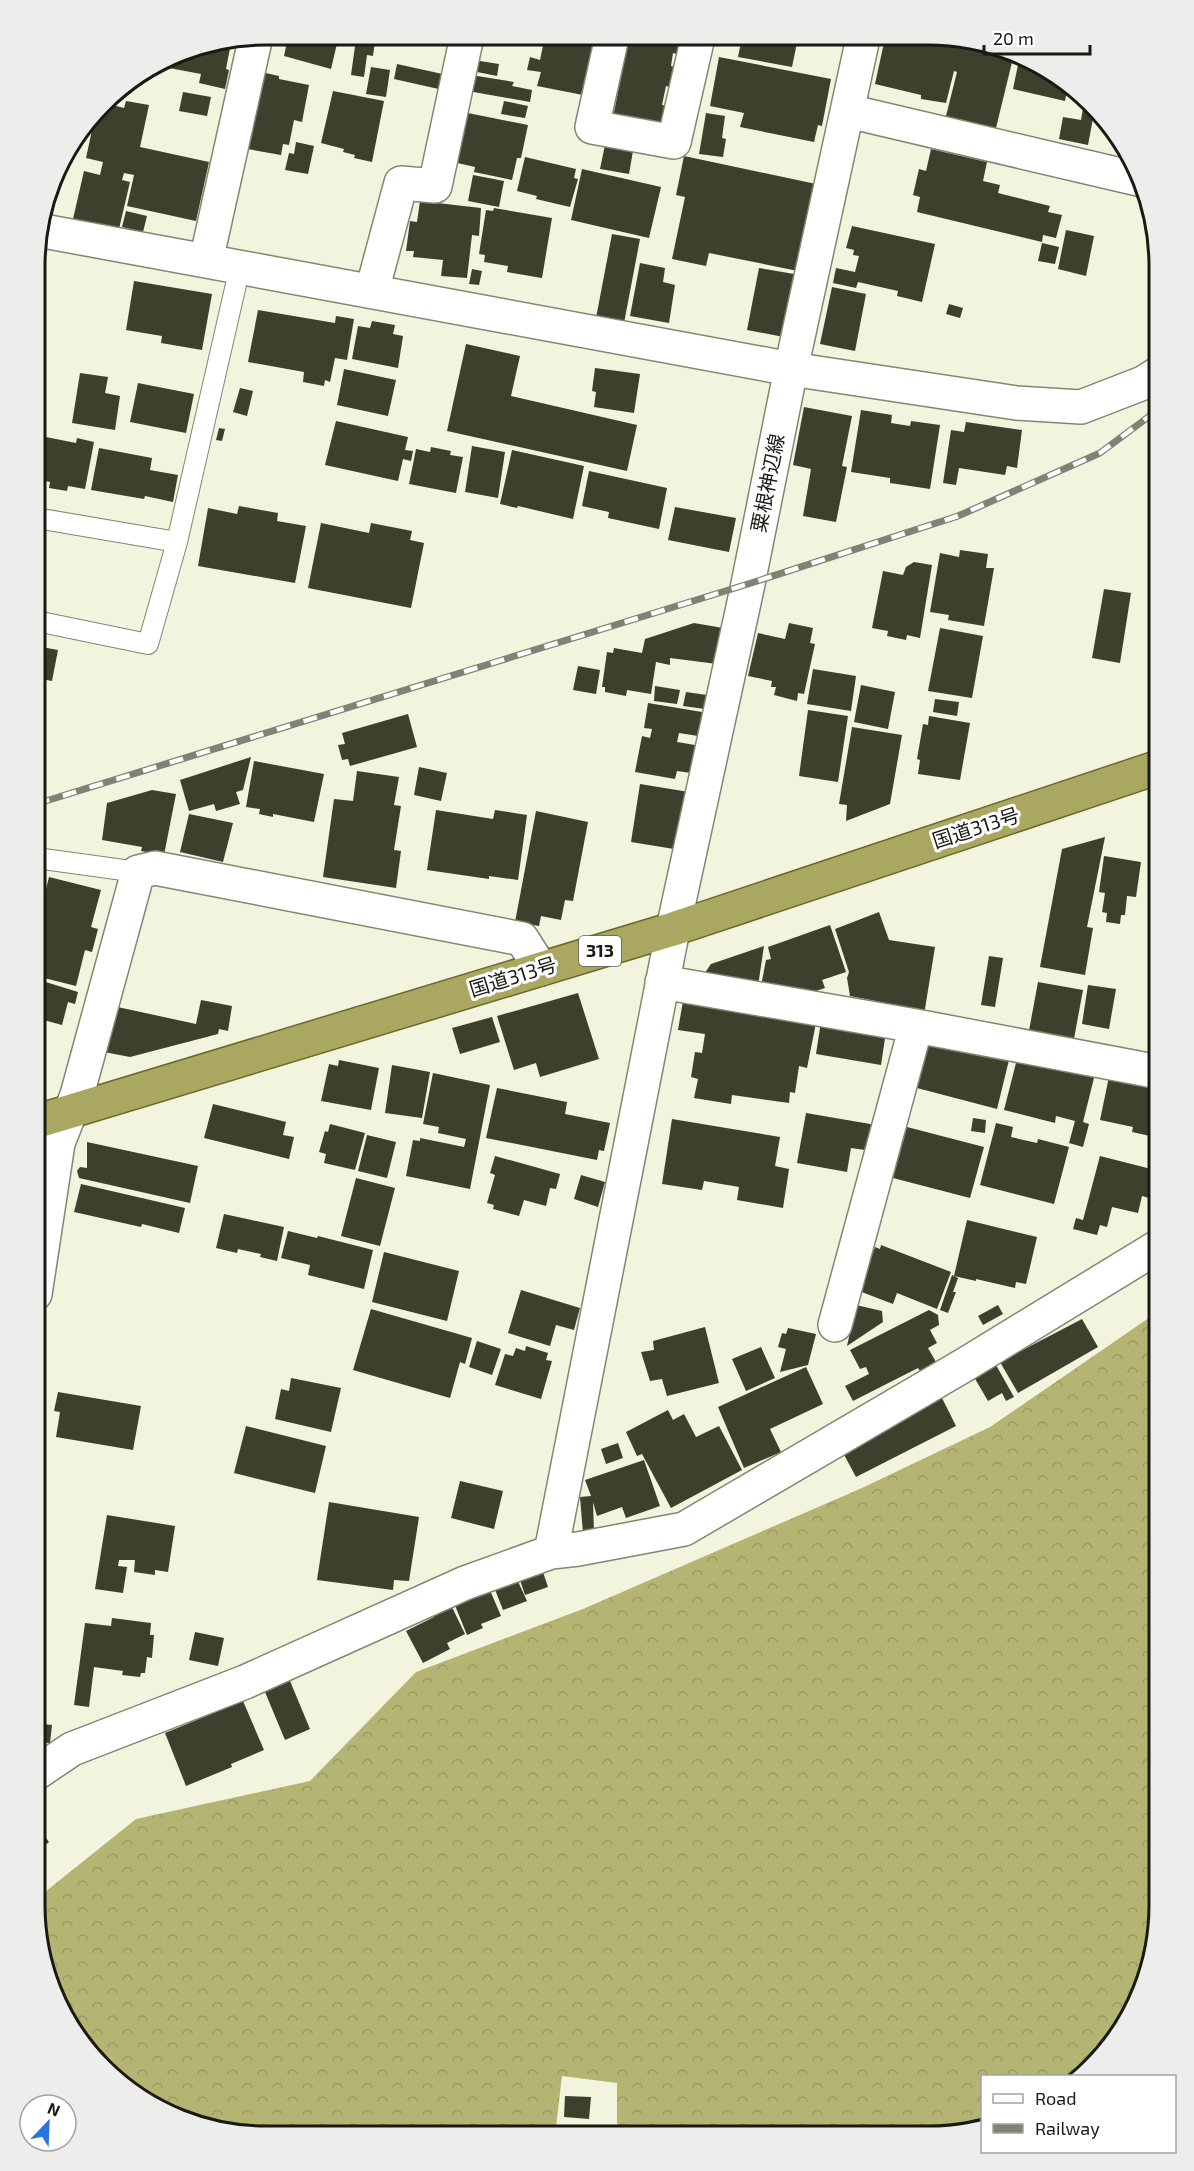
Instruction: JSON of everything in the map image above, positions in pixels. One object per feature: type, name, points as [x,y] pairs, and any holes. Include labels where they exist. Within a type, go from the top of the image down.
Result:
[{"type":"highway","name":"国道313号","points":[[45,1119],[673,929],[1149,770]]},
{"type":"street","points":[[206,261],[254,45]]},
{"type":"street","points":[[372,291],[401,183],[435,186],[464,45]]},
{"type":"street","points":[[610,45],[592,127],[674,142],[696,45]]},
{"type":"street","name":"粟根神辺線","points":[[551,1552],[662,982],[862,45]]},
{"type":"street","points":[[848,111],[1130,177]]},
{"type":"street","points":[[48,232],[791,369],[1016,403],[1081,407],[1149,379]]},
{"type":"street","points":[[45,1228],[58,1143],[72,1110],[138,872],[155,868],[522,939],[541,969]]},
{"type":"street","points":[[662,982],[916,1026],[1149,1070]]},
{"type":"street","points":[[835,1325],[916,1026]]},
{"type":"street","points":[[45,1767],[72,1749],[245,1682],[465,1583],[551,1552],[684,1529],[966,1364],[1149,1252]]},
{"type":"lane","points":[[45,623],[148,644],[177,542],[240,267]]},
{"type":"lane","points":[[45,520],[177,542]]},
{"type":"lane","points":[[45,859],[138,872]]},
{"type":"green space","points":[[1149,1318],[1149,1920],[1145,1948],[1126,2003],[1103,2040],[1069,2075],[981,2075],[981,2119],[943,2126],[617,2126],[617,2083],[562,2076],[556,2126],[251,2126],[223,2122],[195,2114],[155,2096],[120,2071],[82,2028],[62,1990],[49,1948],[45,1920],[45,1892],[136,1819],[310,1781],[416,1672],[583,1609],[862,1488],[990,1427]]},
{"type":"building","points":[[286,45],[337,45],[331,69],[284,56]]},
{"type":"building","points":[[355,45],[374,45],[373,56],[367,55],[364,77],[351,75]]},
{"type":"building","points":[[543,45],[598,45],[588,96],[537,86],[541,72],[527,70],[530,57],[540,60]]},
{"type":"building","points":[[627,45],[679,45],[677,54],[673,53],[671,66],[675,67],[670,87],[666,86],[662,105],[666,106],[662,127],[612,122]]},
{"type":"building","points":[[740,45],[797,45],[792,67],[738,57]]},
{"type":"building","points":[[883,45],[943,45],[971,49],[1012,62],[996,128],[946,116],[957,72],[954,71],[946,103],[921,99],[921,95],[875,84]]},
{"type":"building","points":[[230,48],[225,89],[199,83],[201,74],[169,68],[195,57]]},
{"type":"building","points":[[719,57],[831,79],[822,126],[818,125],[814,142],[740,127],[744,113],[710,106]]},
{"type":"building","points":[[474,60],[499,64],[497,76],[472,71]]},
{"type":"building","points":[[397,64],[447,75],[443,90],[394,79]]},
{"type":"building","points":[[1018,64],[1051,82],[1066,94],[1065,101],[1013,89]]},
{"type":"building","points":[[371,67],[390,70],[386,97],[366,94]]},
{"type":"building","points":[[257,71],[279,76],[279,79],[309,85],[302,122],[294,120],[289,145],[283,144],[281,155],[242,148]]},
{"type":"building","points":[[471,75],[514,82],[512,86],[532,90],[530,102],[468,91]]},
{"type":"building","points":[[333,91],[384,101],[372,162],[354,158],[355,155],[343,152],[344,149],[321,143]]},
{"type":"building","points":[[183,92],[211,97],[207,116],[179,111]]},
{"type":"building","points":[[126,101],[149,105],[140,147],[209,162],[196,221],[127,206],[134,175],[124,173],[122,180],[130,182],[119,229],[73,219],[84,171],[100,175],[103,162],[86,158],[92,130],[114,106],[124,108]]},
{"type":"building","points":[[504,101],[528,106],[525,118],[501,114]]},
{"type":"building","points":[[1083,109],[1093,119],[1088,145],[1059,139],[1063,117],[1081,120]]},
{"type":"building","points":[[463,112],[528,125],[521,158],[517,158],[512,180],[474,172],[475,167],[453,162]]},
{"type":"building","points":[[706,113],[725,116],[722,138],[726,139],[723,157],[699,154]]},
{"type":"building","points":[[606,140],[634,145],[629,174],[600,169]]},
{"type":"building","points":[[296,142],[314,146],[308,174],[285,170],[289,153],[294,154]]},
{"type":"building","points":[[931,149],[987,162],[983,181],[1000,185],[998,193],[1050,206],[1048,212],[1062,215],[1056,238],[1043,235],[1042,242],[917,212],[920,197],[913,195],[919,169],[926,171]]},
{"type":"building","points":[[684,156],[816,184],[798,271],[709,253],[706,266],[672,259],[685,197],[676,195]]},
{"type":"building","points":[[525,157],[576,169],[574,178],[578,179],[570,207],[536,199],[537,196],[517,191]]},
{"type":"building","points":[[582,169],[661,187],[649,238],[571,220]]},
{"type":"building","points":[[473,175],[504,181],[499,207],[468,201]]},
{"type":"building","points":[[420,201],[481,208],[479,236],[472,235],[467,278],[441,276],[443,260],[413,257],[414,251],[406,251],[410,221],[417,222]]},
{"type":"building","points":[[494,208],[552,218],[542,278],[507,272],[508,266],[484,262],[485,255],[479,254],[486,210],[493,211]]},
{"type":"building","points":[[126,211],[147,216],[143,232],[122,227]]},
{"type":"building","points":[[852,226],[935,244],[922,302],[897,296],[898,291],[858,282],[856,288],[833,283],[836,268],[855,272],[859,256],[853,255],[854,250],[846,248]]},
{"type":"building","points":[[1066,230],[1094,236],[1086,276],[1058,269]]},
{"type":"building","points":[[612,234],[640,239],[624,323],[596,318]]},
{"type":"building","points":[[1042,243],[1059,247],[1055,264],[1038,261]]},
{"type":"building","points":[[640,263],[665,268],[663,282],[675,285],[669,323],[630,316]]},
{"type":"building","points":[[759,268],[800,275],[789,338],[747,330]]},
{"type":"building","points":[[472,269],[482,271],[479,285],[469,284]]},
{"type":"building","points":[[134,281],[212,294],[202,350],[161,343],[162,336],[126,330]]},
{"type":"building","points":[[832,287],[866,294],[855,351],[820,344]]},
{"type":"building","points":[[949,304],[963,308],[960,318],[946,314]]},
{"type":"building","points":[[258,310],[335,323],[336,316],[354,319],[347,360],[335,358],[330,382],[325,380],[324,386],[303,382],[304,372],[248,362]]},
{"type":"building","points":[[372,321],[395,325],[393,334],[403,336],[398,368],[352,359],[358,326],[370,328]]},
{"type":"building","points":[[466,344],[520,356],[511,396],[637,425],[627,471],[447,431]]},
{"type":"building","points":[[595,368],[640,374],[634,413],[594,407],[596,392],[592,391]]},
{"type":"building","points":[[344,369],[396,380],[388,416],[337,405]]},
{"type":"building","points":[[80,373],[108,377],[105,393],[120,396],[115,430],[72,423]]},
{"type":"building","points":[[138,383],[194,394],[186,433],[130,422]]},
{"type":"building","points":[[240,388],[253,391],[247,416],[233,412]]},
{"type":"building","points":[[804,407],[852,416],[842,466],[847,467],[836,522],[803,516],[811,469],[793,465]]},
{"type":"building","points":[[861,410],[892,415],[891,423],[910,426],[911,421],[940,425],[930,489],[890,483],[890,478],[851,472]]},
{"type":"building","points":[[336,421],[408,437],[405,450],[413,451],[411,461],[403,459],[398,481],[325,465]]},
{"type":"building","points":[[966,422],[1022,430],[1017,468],[1007,466],[1005,475],[959,468],[956,485],[943,483],[951,430],[964,432]]},
{"type":"building","points":[[219,428],[225,429],[222,441],[216,440]]},
{"type":"building","points":[[45,437],[76,443],[77,438],[94,442],[85,489],[68,486],[67,491],[49,488],[50,482],[45,481]]},
{"type":"building","points":[[472,446],[505,452],[498,498],[465,492]]},
{"type":"building","points":[[431,447],[451,451],[450,455],[463,457],[456,493],[409,484],[416,449],[430,452]]},
{"type":"building","points":[[99,448],[152,458],[150,470],[178,475],[173,502],[145,496],[144,499],[91,490]]},
{"type":"building","points":[[512,450],[584,466],[573,519],[500,504]]},
{"type":"building","points":[[589,471],[667,488],[659,529],[608,518],[609,512],[582,506]]},
{"type":"building","points":[[239,506],[278,513],[277,521],[306,526],[295,583],[198,566],[208,508],[237,514]]},
{"type":"building","points":[[675,507],[736,518],[729,552],[668,540]]},
{"type":"building","points":[[321,523],[369,533],[371,523],[412,531],[410,540],[424,543],[411,608],[308,588]]},
{"type":"building","points":[[960,550],[988,554],[986,568],[994,568],[984,626],[948,620],[949,615],[930,612],[940,553],[959,557]]},
{"type":"building","points":[[914,562],[932,565],[920,638],[907,635],[906,640],[887,636],[888,631],[872,628],[883,571],[903,575],[906,567]]},
{"type":"building","points":[[1104,589],[1131,593],[1120,663],[1092,658]]},
{"type":"building","points":[[694,623],[723,628],[717,664],[670,658],[670,665],[656,662],[651,694],[627,690],[626,696],[605,692],[605,687],[602,687],[607,652],[613,653],[614,648],[642,653],[645,639]]},
{"type":"building","points":[[789,623],[813,628],[810,643],[815,644],[804,694],[798,693],[797,701],[774,695],[776,687],[771,687],[772,681],[748,676],[758,633],[785,639]]},
{"type":"building","points":[[940,628],[983,636],[972,698],[928,691]]},
{"type":"building","points":[[45,648],[58,650],[52,681],[45,680]]},
{"type":"building","points":[[578,666],[600,670],[596,694],[573,690]]},
{"type":"building","points":[[813,669],[856,676],[851,711],[807,704]]},
{"type":"building","points":[[861,685],[895,692],[888,729],[854,722]]},
{"type":"building","points":[[655,686],[680,690],[677,704],[654,701]]},
{"type":"building","points":[[686,692],[707,695],[705,709],[683,706]]},
{"type":"building","points":[[935,699],[959,702],[957,716],[933,712]]},
{"type":"building","points":[[648,703],[702,712],[698,736],[679,733],[677,742],[695,745],[691,773],[677,771],[675,779],[635,772],[642,736],[650,738],[652,729],[644,728]]},
{"type":"building","points":[[808,710],[848,716],[838,782],[799,776]]},
{"type":"building","points":[[408,714],[417,747],[350,766],[348,759],[342,760],[338,745],[345,744],[342,733]]},
{"type":"building","points":[[929,716],[970,723],[960,780],[918,774],[920,760],[917,759],[923,724],[928,725]]},
{"type":"building","points":[[852,727],[902,735],[890,804],[846,821],[847,805],[839,804]]},
{"type":"building","points":[[251,757],[243,790],[236,792],[240,804],[216,811],[214,804],[189,811],[180,780]]},
{"type":"building","points":[[254,761],[324,774],[314,822],[273,814],[273,817],[259,814],[260,809],[246,807]]},
{"type":"building","points":[[419,767],[447,773],[441,801],[414,795]]},
{"type":"building","points":[[357,771],[399,777],[394,805],[401,806],[394,850],[401,851],[396,888],[323,877],[334,799],[353,801]]},
{"type":"building","points":[[640,784],[689,792],[680,850],[631,842]]},
{"type":"building","points":[[152,790],[176,794],[164,855],[141,851],[142,847],[102,840],[107,803]]},
{"type":"building","points":[[436,810],[493,819],[495,810],[527,815],[518,880],[489,876],[489,879],[427,870]]},
{"type":"building","points":[[536,811],[588,822],[573,901],[565,900],[561,920],[541,916],[539,926],[515,922]]},
{"type":"building","points":[[189,814],[233,823],[223,862],[180,852]]},
{"type":"building","points":[[1105,837],[1087,927],[1093,928],[1085,975],[1040,967],[1062,849]]},
{"type":"building","points":[[1104,856],[1141,862],[1136,897],[1127,896],[1125,915],[1121,915],[1120,924],[1106,922],[1107,913],[1102,912],[1105,893],[1099,892]]},
{"type":"building","points":[[49,877],[101,890],[91,927],[98,929],[92,952],[85,950],[76,986],[45,978],[45,893]]},
{"type":"building","points":[[879,912],[889,940],[935,947],[924,1015],[906,1012],[906,1007],[850,996],[847,978],[849,972],[835,929]]},
{"type":"building","points":[[830,925],[846,972],[822,980],[825,988],[810,993],[761,986],[766,960],[771,959],[768,947]]},
{"type":"building","points":[[764,946],[758,986],[702,977],[711,964]]},
{"type":"building","points":[[989,956],[1003,958],[995,1007],[981,1005]]},
{"type":"building","points":[[45,982],[78,992],[75,1004],[68,1002],[62,1025],[45,1020]]},
{"type":"building","points":[[1038,982],[1083,990],[1073,1044],[1028,1036]]},
{"type":"building","points":[[1088,985],[1116,989],[1109,1029],[1082,1024]]},
{"type":"building","points":[[578,993],[599,1059],[540,1077],[536,1063],[514,1070],[497,1016]]},
{"type":"building","points":[[684,995],[817,1018],[807,1068],[799,1066],[795,1093],[790,1092],[789,1103],[732,1095],[731,1104],[694,1098],[698,1079],[691,1077],[695,1052],[702,1053],[705,1034],[678,1030]]},
{"type":"building","points":[[201,1000],[232,1006],[228,1031],[219,1029],[218,1034],[130,1057],[104,1052],[113,1006],[196,1024]]},
{"type":"building","points":[[822,1015],[887,1025],[881,1065],[816,1054]]},
{"type":"building","points":[[492,1017],[500,1042],[460,1054],[452,1028]]},
{"type":"building","points":[[931,1036],[1010,1056],[997,1109],[917,1088]]},
{"type":"building","points":[[1017,1059],[1095,1074],[1083,1122],[1089,1124],[1083,1147],[1069,1143],[1075,1121],[1056,1116],[1055,1123],[1004,1110]]},
{"type":"building","points":[[339,1060],[379,1068],[371,1110],[321,1101],[329,1064],[338,1066]]},
{"type":"building","points":[[392,1065],[430,1072],[422,1118],[385,1113]]},
{"type":"building","points":[[1110,1072],[1149,1080],[1149,1136],[1132,1132],[1133,1127],[1100,1120]]},
{"type":"building","points":[[433,1073],[490,1085],[470,1189],[406,1176],[413,1140],[420,1141],[420,1138],[464,1147],[466,1139],[438,1133],[439,1127],[423,1124]]},
{"type":"building","points":[[497,1088],[567,1102],[565,1114],[610,1123],[604,1151],[599,1150],[597,1160],[486,1138]]},
{"type":"building","points":[[213,1104],[286,1122],[283,1135],[294,1137],[289,1159],[204,1138]]},
{"type":"building","points":[[806,1113],[876,1125],[872,1151],[851,1148],[847,1172],[797,1163]]},
{"type":"building","points":[[973,1118],[986,1120],[985,1133],[971,1131]]},
{"type":"building","points":[[672,1119],[780,1137],[775,1166],[789,1169],[783,1208],[737,1200],[739,1187],[704,1181],[702,1190],[662,1184]]},
{"type":"building","points":[[996,1123],[1013,1127],[1011,1137],[1037,1143],[1038,1139],[1069,1147],[1054,1204],[980,1185]]},
{"type":"building","points":[[330,1124],[365,1133],[355,1170],[324,1163],[326,1154],[319,1152],[325,1131],[328,1132]]},
{"type":"building","points":[[907,1127],[984,1147],[970,1198],[893,1178]]},
{"type":"building","points":[[367,1135],[396,1142],[387,1178],[358,1171]]},
{"type":"building","points":[[87,1142],[198,1166],[190,1203],[79,1178],[77,1171],[80,1167],[87,1168]]},
{"type":"building","points":[[495,1156],[560,1174],[556,1189],[550,1188],[546,1206],[524,1200],[519,1216],[493,1209],[494,1205],[487,1203],[495,1175],[490,1173]]},
{"type":"building","points":[[1100,1156],[1149,1168],[1149,1198],[1142,1196],[1138,1213],[1112,1207],[1107,1227],[1100,1225],[1097,1235],[1073,1229],[1076,1218],[1083,1220]]},
{"type":"building","points":[[581,1175],[605,1182],[598,1207],[574,1199]]},
{"type":"building","points":[[356,1178],[395,1188],[380,1246],[341,1236]]},
{"type":"building","points":[[81,1184],[185,1208],[179,1233],[74,1212]]},
{"type":"building","points":[[224,1214],[284,1227],[277,1261],[260,1257],[261,1254],[238,1249],[237,1253],[216,1248]]},
{"type":"building","points":[[967,1220],[1037,1237],[1026,1284],[1016,1282],[1015,1288],[954,1276]]},
{"type":"building","points":[[288,1231],[373,1250],[364,1289],[308,1275],[310,1265],[281,1258]]},
{"type":"building","points":[[881,1245],[951,1272],[937,1309],[897,1293],[893,1304],[859,1291],[875,1247],[880,1249]]},
{"type":"building","points":[[384,1252],[459,1271],[447,1321],[372,1302]]},
{"type":"building","points":[[952,1275],[958,1278],[953,1292],[956,1292],[948,1313],[940,1310]]},
{"type":"building","points":[[521,1290],[580,1308],[574,1330],[556,1325],[550,1346],[508,1333]]},
{"type":"building","points":[[856,1305],[882,1311],[883,1322],[847,1346]]},
{"type":"building","points":[[998,1305],[1003,1314],[983,1325],[978,1316]]},
{"type":"building","points":[[371,1309],[472,1338],[465,1364],[460,1362],[450,1398],[353,1370]]},
{"type":"building","points":[[929,1310],[938,1315],[939,1325],[930,1330],[937,1343],[928,1348],[936,1362],[920,1371],[918,1368],[853,1401],[845,1386],[869,1374],[866,1367],[860,1369],[850,1350]]},
{"type":"building","points":[[1082,1319],[1098,1347],[1018,1393],[1000,1362]]},
{"type":"building","points":[[705,1327],[719,1383],[667,1396],[662,1379],[650,1381],[641,1352],[654,1350],[653,1341]]},
{"type":"building","points":[[788,1328],[816,1334],[808,1365],[780,1372],[786,1349],[778,1347],[782,1333],[786,1334]]},
{"type":"building","points":[[477,1341],[501,1349],[492,1375],[469,1367]]},
{"type":"building","points":[[526,1346],[548,1353],[546,1360],[552,1361],[541,1399],[495,1385],[505,1354],[513,1356],[516,1348],[525,1351]]},
{"type":"building","points":[[761,1347],[775,1378],[746,1391],[732,1359]]},
{"type":"building","points":[[996,1365],[1014,1397],[1006,1401],[1002,1393],[988,1401],[974,1377]]},
{"type":"building","points":[[806,1367],[823,1404],[770,1429],[781,1452],[744,1468],[718,1407]]},
{"type":"building","points":[[291,1378],[341,1388],[331,1432],[275,1419],[281,1389],[289,1391]]},
{"type":"building","points":[[58,1392],[141,1406],[133,1450],[56,1437],[60,1412],[54,1411]]},
{"type":"building","points":[[942,1398],[956,1426],[856,1477],[842,1451],[857,1440]]},
{"type":"building","points":[[668,1410],[673,1420],[684,1414],[696,1437],[719,1426],[742,1470],[671,1508],[642,1454],[637,1456],[626,1432]]},
{"type":"building","points":[[246,1426],[326,1446],[315,1493],[234,1473]]},
{"type":"building","points":[[618,1443],[623,1458],[606,1464],[601,1449]]},
{"type":"building","points":[[644,1460],[660,1506],[626,1518],[622,1507],[597,1516],[593,1502],[594,1531],[583,1533],[580,1497],[591,1496],[585,1480]]},
{"type":"building","points":[[460,1481],[503,1491],[494,1529],[451,1518]]},
{"type":"building","points":[[329,1502],[419,1517],[409,1581],[394,1580],[393,1590],[317,1580]]},
{"type":"building","points":[[107,1515],[175,1526],[168,1572],[155,1570],[155,1575],[134,1572],[135,1560],[119,1560],[118,1566],[127,1567],[123,1593],[95,1589]]},
{"type":"building","points":[[542,1569],[548,1587],[525,1595],[519,1577]]},
{"type":"building","points":[[516,1577],[527,1601],[503,1610],[494,1587]]},
{"type":"building","points":[[489,1588],[501,1616],[481,1624],[483,1628],[467,1635],[454,1603]]},
{"type":"building","points":[[451,1605],[465,1634],[447,1643],[450,1649],[423,1663],[406,1631],[434,1617],[433,1615]]},
{"type":"building","points":[[112,1618],[151,1623],[150,1635],[154,1635],[152,1658],[147,1657],[145,1673],[141,1673],[140,1677],[122,1675],[123,1671],[94,1667],[89,1707],[74,1705],[85,1623],[111,1626]]},
{"type":"building","points":[[195,1632],[224,1638],[218,1666],[189,1660]]},
{"type":"building","points":[[290,1681],[310,1729],[285,1740],[265,1692]]},
{"type":"building","points":[[243,1701],[264,1750],[231,1764],[232,1767],[186,1786],[165,1733]]},
{"type":"building","points":[[45,1724],[52,1725],[50,1743],[45,1743]]},
{"type":"building","points":[[565,2096],[591,2097],[589,2119],[564,2117]]},
{"type":"railway","points":[[45,801],[748,584],[958,516],[1100,453],[1149,416]]}]
